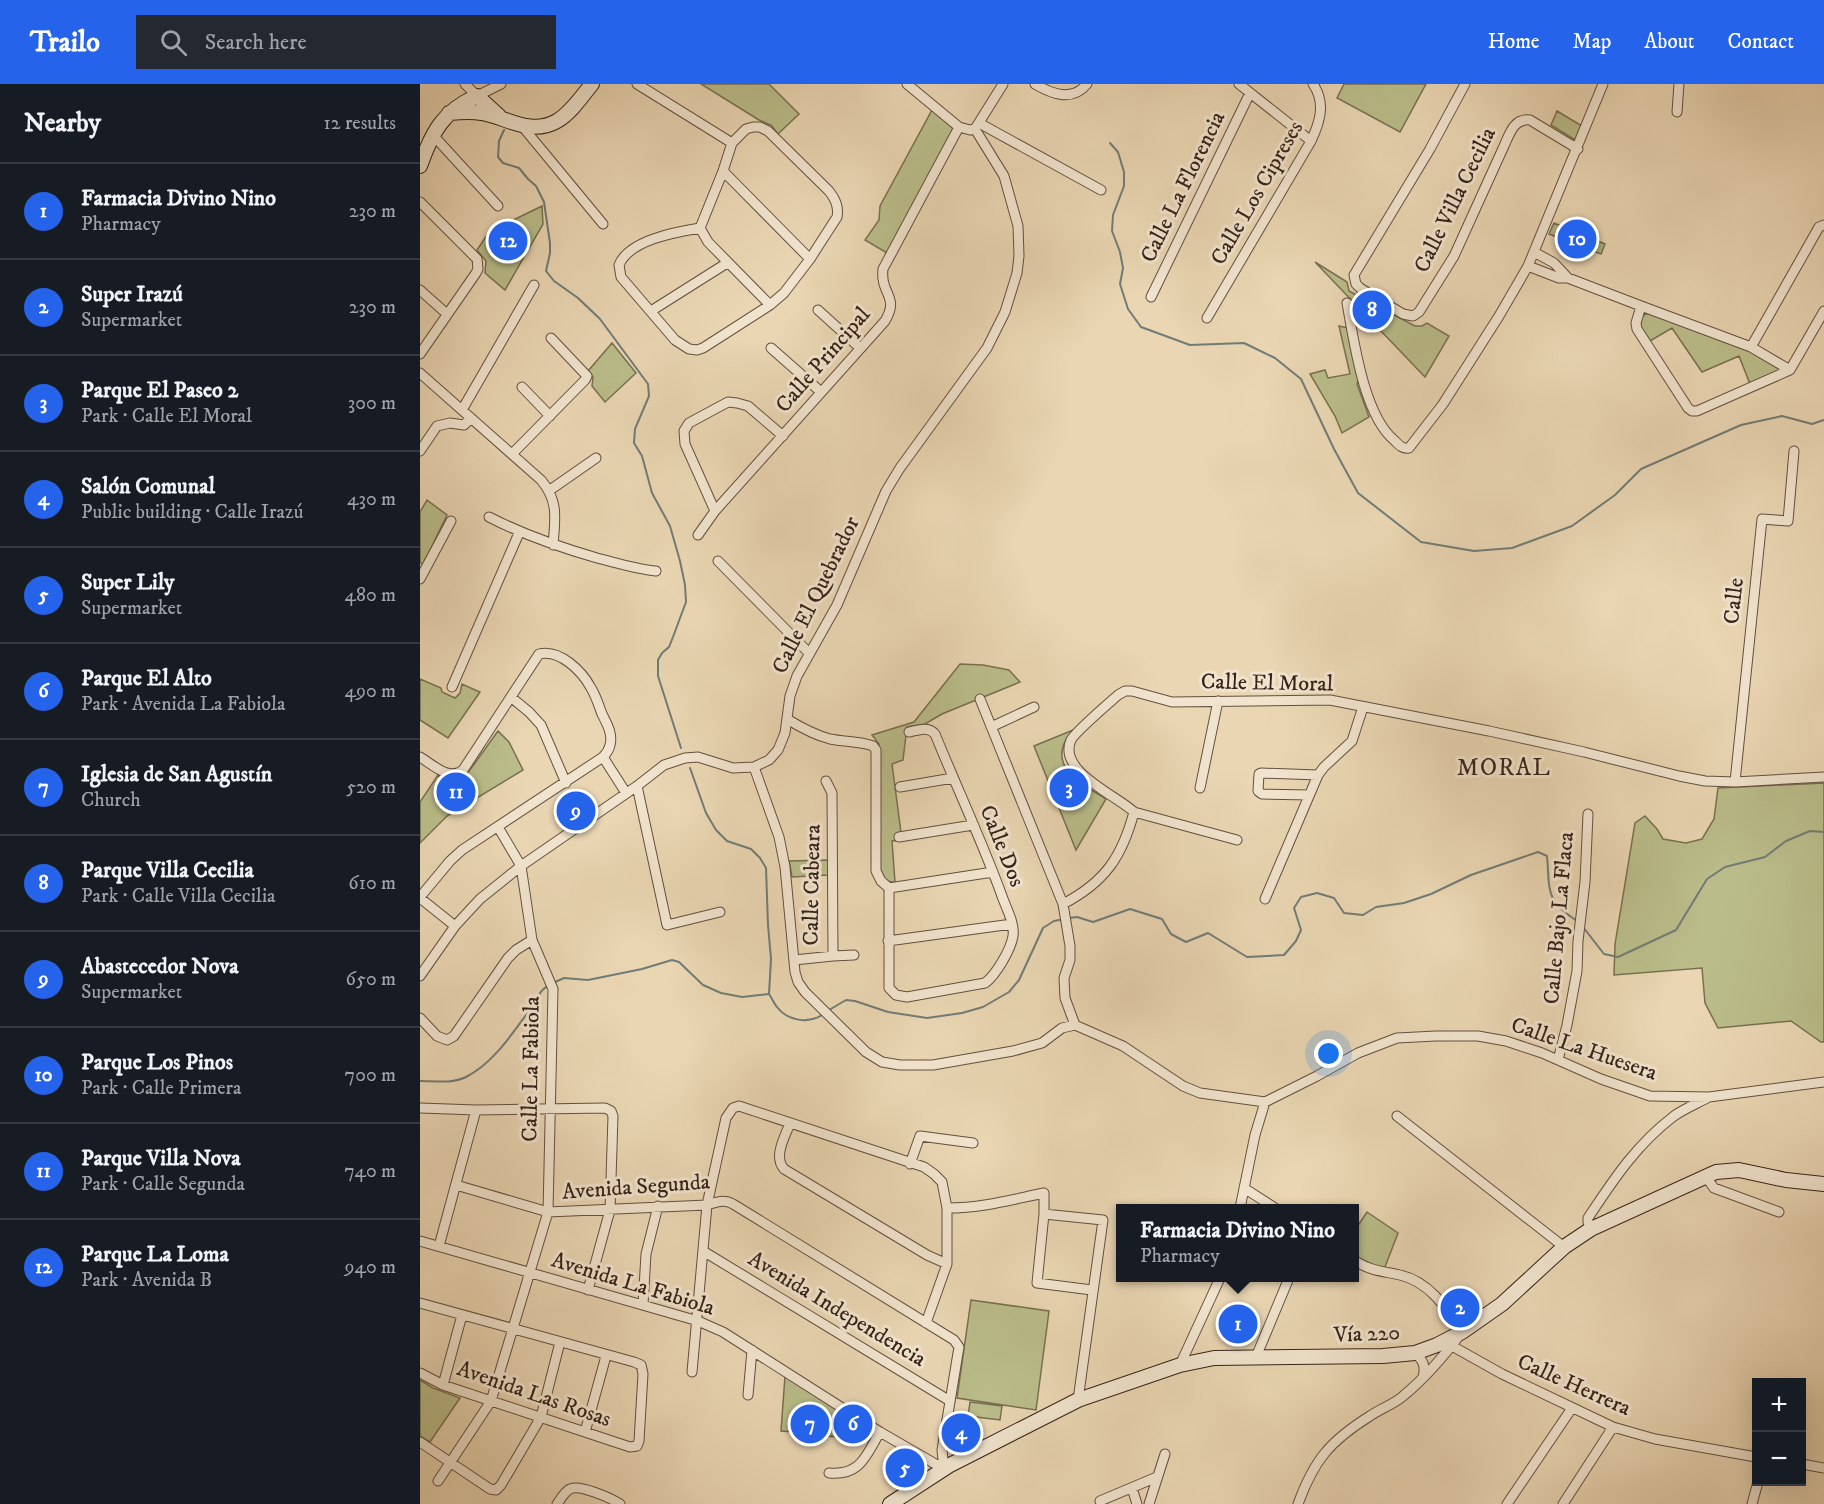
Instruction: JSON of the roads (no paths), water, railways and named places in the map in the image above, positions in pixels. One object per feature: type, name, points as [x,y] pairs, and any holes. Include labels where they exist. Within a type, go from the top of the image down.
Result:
[{"type":"main road","points":[[449,113],[465,111],[483,113],[522,126],[541,127],[558,120],[576,104],[592,84]]},
{"type":"main road","points":[[420,166],[432,134],[449,113],[459,105],[477,96],[488,108],[506,121]]},
{"type":"main road","name":"Vía 220","points":[[890,1504],[944,1469],[1078,1400],[1180,1365],[1214,1358],[1383,1356],[1414,1353],[1437,1345],[1462,1332],[1502,1304],[1564,1247],[1591,1229],[1716,1172],[1739,1170],[1786,1180],[1824,1184]]},
{"type":"street","points":[[465,84],[477,96],[501,84]]},
{"type":"street","points":[[637,84],[732,143]]},
{"type":"street","points":[[907,84],[959,127],[970,130],[977,126],[1004,84]]},
{"type":"street","points":[[1035,84],[1055,94],[1065,95],[1081,90],[1087,84]]},
{"type":"street","points":[[1239,84],[1311,141]]},
{"type":"street","name":"Calle Los Cipreses","points":[[1207,318],[1318,126],[1321,113],[1319,94],[1313,84]]},
{"type":"street","name":"Calle Villa Cecilia","points":[[1465,84],[1430,148],[1354,275],[1356,284],[1360,288],[1408,316],[1419,312],[1454,256],[1512,128],[1518,121],[1530,120],[1578,149]]},
{"type":"street","points":[[1347,303],[1370,405],[1385,433],[1402,447],[1409,448],[1443,404],[1528,266],[1604,84]]},
{"type":"street","points":[[1677,112],[1679,84]]},
{"type":"street","name":"Calle La Florencia","points":[[1151,297],[1250,93]]},
{"type":"street","points":[[522,126],[603,224]]},
{"type":"street","points":[[977,126],[1101,190]]},
{"type":"street","name":"Calle El Quebrador","points":[[754,768],[773,756],[785,732],[790,693],[797,676],[837,605],[886,491],[900,468],[987,348],[1005,312],[1017,273],[1018,226],[1004,176],[977,126]]},
{"type":"street","points":[[760,127],[768,131],[829,191],[834,197],[838,211],[835,222],[784,293],[770,305],[697,350],[689,349],[675,340],[621,277],[619,265],[625,255],[650,241],[664,235],[700,228],[732,143],[746,129],[760,127]]},
{"type":"street","name":"Calle Principal","points":[[698,535],[715,511],[885,321],[892,306],[883,284],[883,269],[959,127]]},
{"type":"street","points":[[432,134],[498,206]]},
{"type":"street","points":[[723,171],[810,259]]},
{"type":"street","points":[[420,202],[479,263],[476,273],[420,354]]},
{"type":"street","points":[[1751,347],[1819,227],[1823,225]]},
{"type":"street","points":[[700,228],[708,242],[727,263],[770,305]]},
{"type":"street","points":[[1534,252],[1554,263],[1568,278]]},
{"type":"street","points":[[651,311],[727,263]]},
{"type":"street","points":[[1528,266],[1558,278],[1568,278],[1751,347],[1790,370]]},
{"type":"street","points":[[462,410],[534,285]]},
{"type":"street","points":[[420,290],[447,314]]},
{"type":"street","points":[[1641,306],[1636,323],[1637,329],[1692,411],[1697,411],[1790,370],[1824,311]]},
{"type":"street","points":[[818,310],[860,348]]},
{"type":"street","points":[[512,454],[587,376],[550,338]]},
{"type":"street","points":[[771,348],[822,392]]},
{"type":"street","points":[[420,373],[550,490],[556,511],[553,545]]},
{"type":"street","points":[[522,387],[550,416]]},
{"type":"street","points":[[715,511],[685,444],[684,431],[689,423],[728,402],[737,403],[748,406],[783,436]]},
{"type":"street","points":[[420,451],[437,426],[450,423],[464,424],[471,418]]},
{"type":"street","name":"Calle","points":[[1735,782],[1762,519],[1788,521],[1794,451]]},
{"type":"street","points":[[550,490],[596,458]]},
{"type":"street","points":[[489,517],[519,533],[553,545],[637,569],[656,571]]},
{"type":"street","points":[[420,579],[451,521]]},
{"type":"street","points":[[452,687],[519,533]]},
{"type":"street","points":[[718,561],[809,653]]},
{"type":"street","points":[[420,757],[449,774],[463,770],[539,654],[545,653],[554,654],[581,674],[591,687],[610,731],[611,744],[603,757],[462,850],[420,897],[455,926]]},
{"type":"street","name":"Calle El Moral","points":[[1134,812],[1082,776],[1072,763],[1069,753],[1071,739],[1125,691],[1172,702],[1330,700],[1500,733],[1705,781],[1735,782],[1824,777]]},
{"type":"street","points":[[512,698],[541,725],[566,783]]},
{"type":"street","points":[[980,699],[1063,904],[1070,960],[1064,978],[1065,998],[1075,1025]]},
{"type":"street","points":[[1200,788],[1218,701]]},
{"type":"street","points":[[991,727],[1034,706]]},
{"type":"street","points":[[1265,898],[1318,775],[1352,741],[1363,707]]},
{"type":"street","points":[[787,719],[804,729],[830,739],[873,746],[876,750],[876,871],[881,881],[889,888],[888,941],[889,988],[896,995],[907,997],[985,983],[997,971],[1013,936],[1012,924],[888,941]]},
{"type":"street","name":"Calle Dos","points":[[909,732],[932,730],[993,872],[1012,924]]},
{"type":"street","points":[[603,757],[626,793]]},
{"type":"street","points":[[420,976],[455,926],[480,899],[521,866],[664,765],[685,758],[698,757],[732,768],[754,768],[779,837],[785,867],[795,972],[798,982],[805,992],[866,1052],[882,1062],[900,1065],[933,1065],[1013,1052],[1042,1043],[1062,1028],[1075,1025],[1123,1046],[1182,1086],[1200,1093],[1265,1102],[1255,1136],[1241,1204]]},
{"type":"street","points":[[1309,795],[1262,794],[1258,791],[1259,774],[1318,775]]},
{"type":"street","points":[[900,787],[953,778]]},
{"type":"street","name":"Calle Cabeara","points":[[794,960],[833,956],[832,794],[826,781]]},
{"type":"street","points":[[637,786],[667,926],[720,912]]},
{"type":"street","points":[[1063,904],[1098,881],[1110,866],[1127,838],[1134,812],[1237,840]]},
{"type":"street","name":"Calle Bajo La Flaca","points":[[1558,1060],[1575,982],[1585,882],[1588,814]]},
{"type":"street","points":[[899,837],[973,825]]},
{"type":"street","points":[[498,827],[521,866]]},
{"type":"street","name":"Calle La Fabiola","points":[[438,1480],[491,1401],[548,1212],[553,989],[532,940],[521,866]]},
{"type":"street","points":[[889,888],[993,872]]},
{"type":"street","points":[[420,1017],[437,1036],[447,1040],[454,1036],[508,958],[532,940]]},
{"type":"street","points":[[833,956],[854,955]]},
{"type":"street","name":"Calle La Huesera","points":[[1265,1102],[1358,1053],[1397,1038],[1478,1036],[1506,1041],[1524,1046],[1600,1079],[1650,1096],[1709,1097],[1824,1082]]},
{"type":"street","points":[[1591,1229],[1588,1218],[1629,1158],[1676,1114],[1709,1097]]},
{"type":"street","points":[[692,1372],[707,1204],[726,1118],[733,1108],[739,1106],[924,1167],[942,1182],[947,1208],[947,1264],[926,1323]]},
{"type":"street","points":[[420,1108],[476,1110],[604,1108],[611,1111],[613,1116],[610,1210],[588,1290]]},
{"type":"street","points":[[439,1246],[476,1110]]},
{"type":"street","points":[[1397,1116],[1564,1247]]},
{"type":"street","points":[[789,1123],[779,1155],[780,1164],[784,1169],[927,1255],[947,1264]]},
{"type":"street","points":[[910,1164],[920,1136],[973,1143]]},
{"type":"street","points":[[1706,1177],[1714,1188],[1779,1212]]},
{"type":"street","name":"Avenida Segunda","points":[[456,1185],[548,1212],[728,1201],[954,1340],[959,1347],[950,1401]]},
{"type":"street","points":[[1244,1188],[1268,1204]]},
{"type":"street","points":[[947,1208],[985,1206],[1044,1193],[1037,1282],[1092,1290]]},
{"type":"street","points":[[643,1305],[646,1254],[658,1206]]},
{"type":"street","points":[[1044,1214],[1102,1220],[1078,1400]]},
{"type":"street","name":"Avenida La Fabiola","points":[[420,1241],[698,1321],[723,1332],[880,1432],[944,1469]]},
{"type":"street","name":"Avenida Independencia","points":[[703,1251],[950,1401]]},
{"type":"street","points":[[1298,1504],[1317,1461],[1338,1438],[1401,1398],[1424,1377],[1462,1332],[1439,1299],[1420,1284],[1400,1275],[1371,1270],[1359,1263]]},
{"type":"street","points":[[1180,1365],[1218,1282]]},
{"type":"street","points":[[1256,1357],[1287,1282]]},
{"type":"street","points":[[420,1303],[606,1356],[585,1432]]},
{"type":"street","points":[[443,1385],[462,1315]]},
{"type":"street","points":[[420,1442],[490,1489],[496,1490],[541,1417],[560,1342]]},
{"type":"street","name":"Calle Herrera","points":[[1452,1346],[1477,1361],[1613,1427],[1655,1439],[1752,1456]]},
{"type":"street","points":[[748,1395],[752,1350]]},
{"type":"street","points":[[1414,1353],[1424,1363],[1424,1377]]},
{"type":"street","name":"Avenida Las Rosas","points":[[420,1372],[443,1385],[630,1447],[637,1446],[643,1374],[641,1365],[606,1356]]},
{"type":"street","points":[[944,1469],[942,1450],[950,1401]]},
{"type":"street","points":[[1507,1504],[1572,1408]]},
{"type":"street","points":[[1563,1504],[1613,1427]]},
{"type":"street","points":[[829,1473],[842,1474],[857,1467],[880,1432]]},
{"type":"street","points":[[1149,1504],[1164,1454]]},
{"type":"street","points":[[1806,1465],[1824,1468]]},
{"type":"street","points":[[1100,1501],[1157,1477]]},
{"type":"street","points":[[1752,1504],[1757,1486]]},
{"type":"street","points":[[557,1504],[565,1492],[572,1487],[580,1487],[620,1504]]},
{"type":"street","points":[[1132,1488],[1137,1504]]},
{"type":"waterway","points":[[504,130],[499,141],[498,157],[503,163],[519,168],[536,186],[544,202],[550,243],[546,271],[554,281],[578,298],[600,319],[648,384],[649,396],[635,429],[634,443],[642,456],[652,493],[670,526],[685,585],[686,602],[669,647],[658,660],[658,676],[681,748]]},
{"type":"waterway","points":[[1110,143],[1118,152],[1124,172],[1124,186],[1113,215],[1112,231],[1123,268],[1120,284],[1128,309],[1141,327],[1190,345],[1244,343],[1275,358],[1301,379],[1358,493],[1421,542],[1474,551],[1512,548],[1572,526],[1615,495],[1641,469],[1741,425],[1782,416],[1812,424],[1824,420]]},
{"type":"waterway","points":[[690,768],[706,813],[716,830],[727,841],[751,849],[766,868],[771,959],[769,994]]},
{"type":"waterway","points":[[1583,927],[1604,954],[1618,957],[1676,930],[1707,879],[1725,867],[1765,857],[1786,841],[1810,831],[1824,832]]},
{"type":"waterway","points":[[1069,918],[1077,917],[1093,922],[1130,909],[1162,919],[1171,934],[1186,942],[1208,933],[1247,957],[1284,955],[1296,941],[1301,930],[1294,908],[1301,897],[1317,893],[1334,898],[1344,913],[1363,915],[1376,907],[1404,903],[1431,894],[1471,875],[1538,852],[1547,856],[1549,887],[1554,901],[1577,921]]},
{"type":"waterway","points":[[829,1010],[846,1000],[888,1012],[927,1018],[962,1013],[983,1007],[1009,992],[1019,980],[1043,928],[1054,921],[1064,919]]},
{"type":"waterway","points":[[553,983],[564,978],[588,980],[642,969],[672,960],[679,962],[703,985],[721,993],[742,997],[769,994]]},
{"type":"waterway","points":[[420,1081],[455,1081],[476,1071],[502,1046],[541,992],[548,986]]},
{"type":"waterway","points":[[769,994],[776,1006],[792,1018],[811,1020],[822,1015]]},
{"type":"place","name":"Parque Los Pinos","points":[[1577,239]]},
{"type":"place","name":"Parque La Loma","points":[[508,241]]},
{"type":"place","name":"Parque Villa Cecilia","points":[[1372,310]]},
{"type":"place","name":"Parque El Paseo 2","points":[[1069,788]]},
{"type":"place","name":"Parque Villa Nova","points":[[456,792]]},
{"type":"place","name":"Abastecedor Nova","points":[[576,811]]},
{"type":"place","name":"Super Irazú","points":[[1460,1308]]},
{"type":"place","name":"Farmacia Divino Nino","points":[[1238,1324]]},
{"type":"place","name":"Iglesia de San Agustín","points":[[810,1424]]},
{"type":"place","name":"Parque El Alto","points":[[853,1424]]},
{"type":"place","name":"Salón Comunal","points":[[961,1433]]},
{"type":"place","name":"Super Lily","points":[[905,1468]]},
{"type":"district","name":"MORAL","points":[[1504,768]]}]
